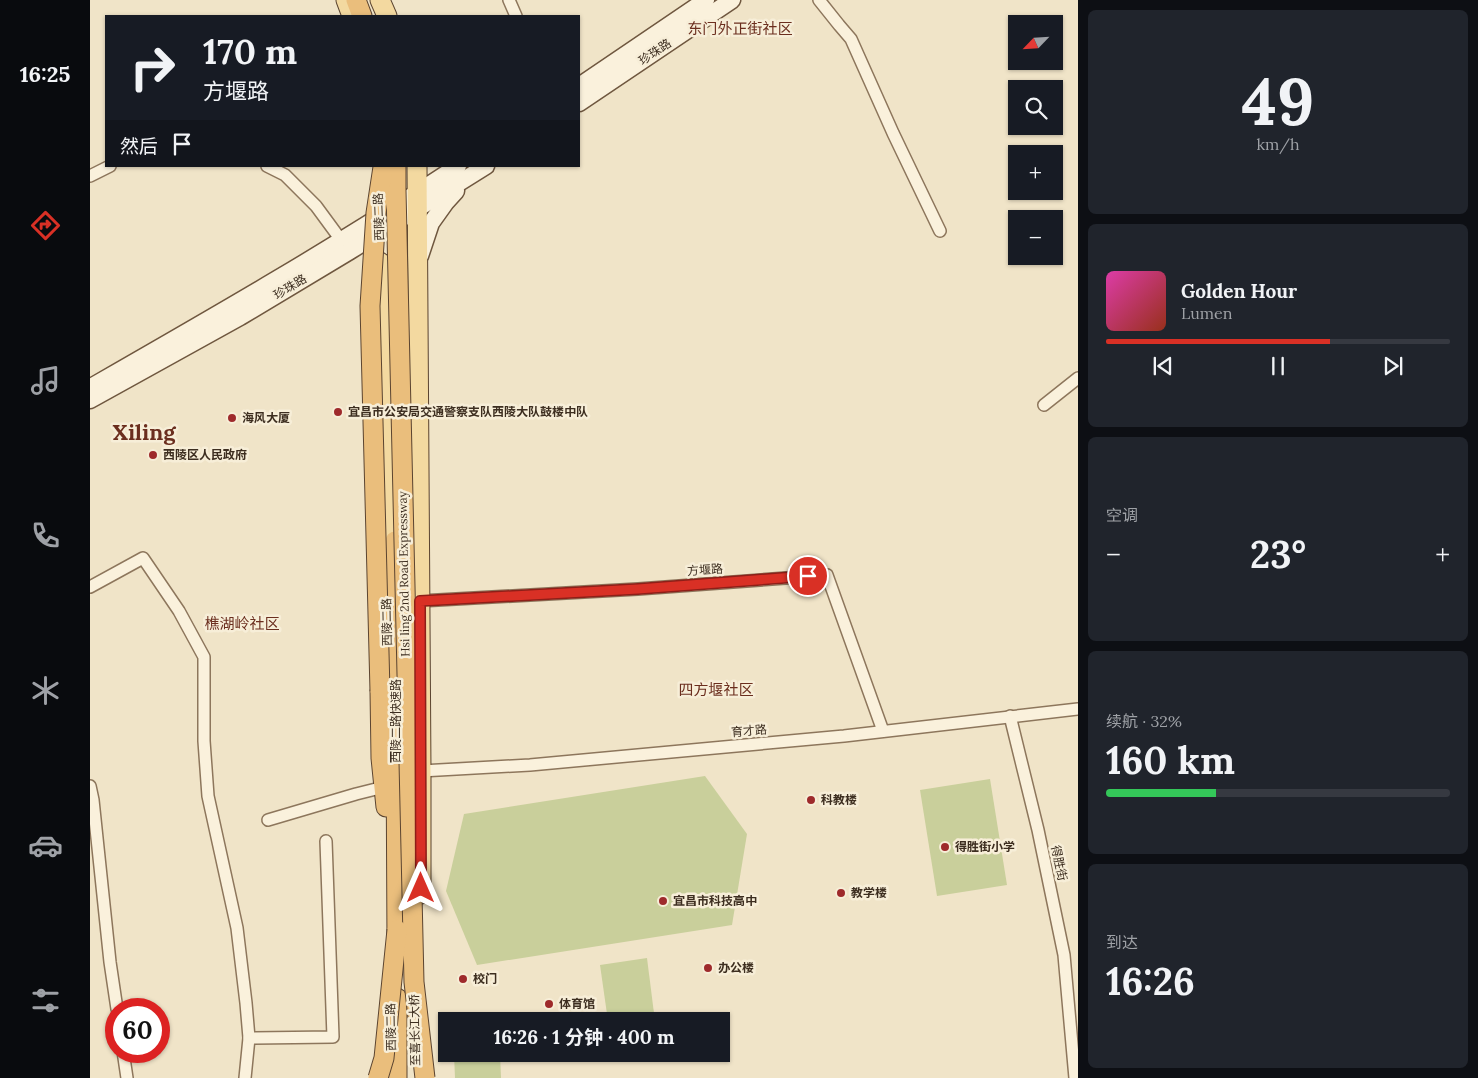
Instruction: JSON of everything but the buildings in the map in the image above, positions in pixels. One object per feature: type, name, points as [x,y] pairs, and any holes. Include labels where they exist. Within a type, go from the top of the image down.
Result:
[{"type":"highway","points":[[356,0],[362,15]]},
{"type":"highway","points":[[370,0],[375,15]]},
{"type":"highway","points":[[385,167],[376,213],[370,306],[377,538],[380,758],[386,786],[388,820]]},
{"type":"highway","name":"西陵二路快速路","points":[[385,167],[394,452],[397,930]]},
{"type":"highway","name":"Hsi ling 2nd Road Expressway","points":[[385,167],[396,190],[414,982]]},
{"type":"highway","points":[[378,1078],[384,1058],[397,930]]},
{"type":"highway","points":[[397,930],[397,1078]]},
{"type":"highway","points":[[414,982],[423,1078]]},
{"type":"highway","name":"至喜长江大桥","points":[[414,982],[416,1078]]},
{"type":"main road","points":[[346,0],[352,15]]},
{"type":"main road","points":[[380,0],[387,15]]},
{"type":"main road","name":"珍珠路","points":[[580,85],[706,0]]},
{"type":"main road","name":"珍珠路","points":[[580,102],[732,0]]},
{"type":"main road","name":"西陵二路","points":[[385,167],[379,225],[390,758],[386,786]]},
{"type":"main road","points":[[417,167],[423,1078]]},
{"type":"main road","name":"珍珠路","points":[[418,201],[457,167]]},
{"type":"main road","points":[[418,260],[431,223],[446,202],[479,171]]},
{"type":"main road","name":"珍珠路","points":[[90,400],[240,317],[418,201],[479,171]]},
{"type":"main road","name":"珍珠路","points":[[90,388],[341,240],[379,225]]},
{"type":"main road","name":"西陵二路","points":[[388,820],[392,1078]]},
{"type":"street","points":[[509,0],[516,15]]},
{"type":"street","points":[[819,0],[851,39],[940,231]]},
{"type":"street","points":[[90,176],[108,167]]},
{"type":"street","points":[[269,167],[285,175],[316,206],[341,240]]},
{"type":"street","points":[[1044,405],[1078,378]]},
{"type":"street","points":[[90,587],[143,558],[179,611],[204,657],[204,741],[208,796],[237,928],[249,1038],[245,1078]]},
{"type":"street","name":"方堰路","points":[[420,601],[638,589],[827,575],[883,731]]},
{"type":"street","name":"育才路","points":[[421,771],[539,764],[883,731],[1078,709]]},
{"type":"street","name":"得胜街","points":[[1010,716],[1038,830],[1064,955],[1075,1078]]},
{"type":"street","points":[[90,786],[115,998]]},
{"type":"street","points":[[268,820],[386,786]]},
{"type":"street","points":[[249,1038],[333,1037],[326,841]]},
{"type":"street","points":[[125,1063],[127,1078]]},
{"type":"green space","points":[[705,776],[747,834],[732,925],[477,965],[446,891],[464,814]]},
{"type":"green space","points":[[990,779],[1007,885],[937,896],[920,790]]},
{"type":"green space","points":[[647,958],[654,1012],[607,1012],[600,965]]},
{"type":"green space","points":[[454,1062],[500,1062],[501,1078],[455,1078]]},
{"type":"place","name":"宜昌市公安局交通警察支队西陵大队鼓楼中队","points":[[338,412]]},
{"type":"place","name":"海风大厦","points":[[232,418]]},
{"type":"place","name":"西陵区人民政府","points":[[153,455]]},
{"type":"place","name":"科教楼","points":[[811,800]]},
{"type":"place","name":"得胜街小学","points":[[945,847]]},
{"type":"place","name":"教学楼","points":[[841,893]]},
{"type":"place","name":"宜昌市科技高中","points":[[663,901]]},
{"type":"place","name":"办公楼","points":[[708,968]]},
{"type":"place","name":"校门","points":[[463,979]]},
{"type":"place","name":"体育馆","points":[[549,1004]]},
{"type":"district","name":"东门外正街社区","points":[[740,29]]},
{"type":"district","name":"Xiling","points":[[144,432]]},
{"type":"district","name":"樵湖岭社区","points":[[242,624]]},
{"type":"district","name":"四方堰社区","points":[[716,690]]},
{"type":"route","points":[[421,888],[420,601],[638,589],[808,576]]}]
